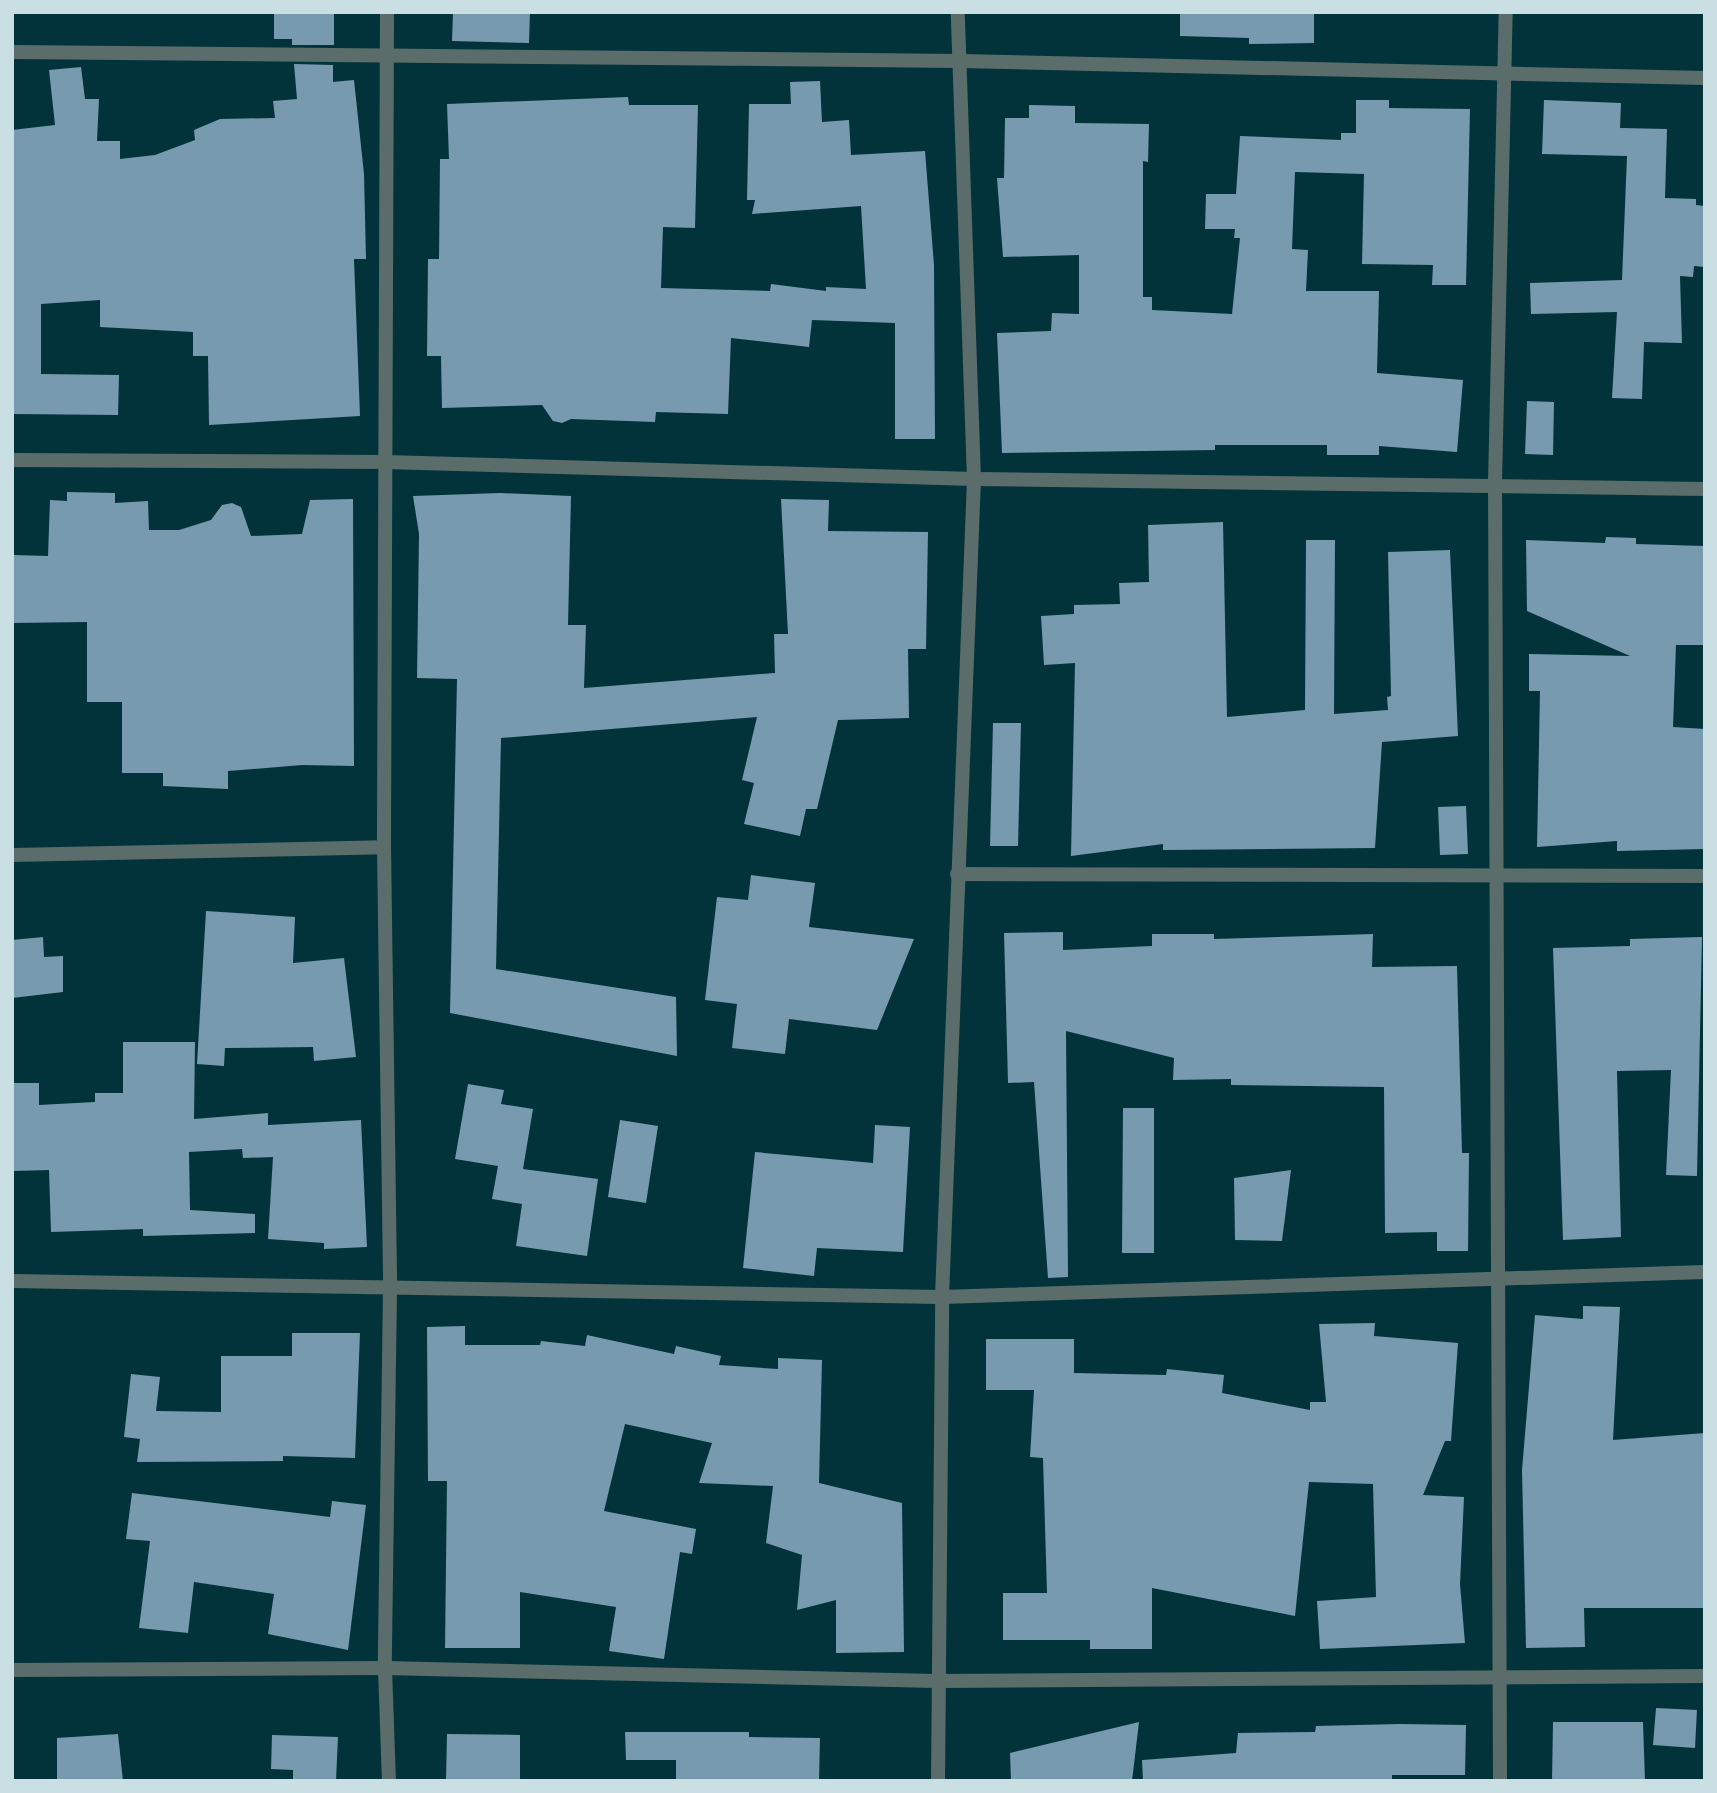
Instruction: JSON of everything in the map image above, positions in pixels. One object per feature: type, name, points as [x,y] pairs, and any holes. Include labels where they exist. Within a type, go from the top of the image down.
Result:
[{"type":"street","points":[[387,12],[384,847],[390,1289],[385,1668],[389,1781]]},
{"type":"street","points":[[938,1781],[942,1297],[974,479],[958,12]]},
{"type":"street","points":[[1500,1781],[1495,482],[1506,12]]},
{"type":"street","points":[[12,51],[960,61],[1705,78]]},
{"type":"street","points":[[12,460],[385,462],[974,479],[1495,482],[1705,489]]},
{"type":"street","points":[[12,855],[384,847]]},
{"type":"street","points":[[957,874],[1705,876]]},
{"type":"street","points":[[12,1281],[942,1297],[1705,1272]]},
{"type":"street","points":[[12,1670],[385,1668],[937,1681],[1705,1676]]},
{"type":"building","points":[[274,12],[334,12],[334,45],[292,45],[292,39],[274,39]]},
{"type":"building","points":[[453,12],[530,12],[529,43],[452,41]]},
{"type":"building","points":[[1180,12],[1314,12],[1314,43],[1249,44],[1249,38],[1180,36]]},
{"type":"building","points":[[294,64],[333,65],[333,82],[354,80],[364,174],[366,259],[354,259],[360,416],[209,425],[208,356],[193,356],[193,332],[100,327],[100,300],[41,304],[41,374],[119,375],[118,415],[12,414],[12,130],[55,125],[49,70],[81,67],[85,99],[99,99],[97,141],[120,141],[120,159],[155,155],[195,140],[194,130],[220,119],[275,118],[273,101],[297,99]]},
{"type":"building","points":[[820,81],[822,122],[849,120],[851,155],[925,151],[934,265],[935,439],[895,439],[895,323],[812,320],[809,347],[731,338],[728,414],[656,412],[655,422],[571,419],[562,423],[553,421],[542,405],[442,408],[441,356],[427,356],[428,259],[439,259],[440,159],[449,159],[447,104],[628,97],[629,105],[698,105],[695,228],[663,227],[661,288],[770,291],[771,284],[826,291],[826,287],[866,289],[861,206],[752,214],[755,200],[747,200],[749,104],[791,104],[790,82]]},
{"type":"building","points":[[1356,100],[1389,100],[1389,108],[1470,109],[1466,285],[1432,285],[1433,265],[1362,264],[1364,174],[1295,172],[1292,249],[1308,250],[1306,291],[1379,291],[1377,373],[1463,380],[1457,452],[1379,446],[1379,455],[1327,455],[1327,445],[1215,445],[1215,450],[1002,453],[997,333],[1051,331],[1052,313],[1079,314],[1079,255],[1003,257],[997,178],[1004,178],[1005,118],[1029,118],[1029,105],[1075,106],[1075,123],[1149,124],[1148,162],[1143,161],[1143,297],[1152,297],[1152,310],[1232,314],[1240,238],[1234,238],[1235,229],[1205,229],[1206,194],[1236,194],[1240,136],[1341,140],[1341,133],[1356,133]]},
{"type":"building","points":[[1544,100],[1621,103],[1620,128],[1667,129],[1665,198],[1696,199],[1696,205],[1705,206],[1705,267],[1694,266],[1693,277],[1680,276],[1682,343],[1644,342],[1642,399],[1612,398],[1617,312],[1531,314],[1530,283],[1622,280],[1627,156],[1542,154]]},
{"type":"building","points":[[1527,401],[1554,402],[1553,455],[1525,454]]},
{"type":"building","points":[[67,492],[115,493],[115,503],[148,501],[149,530],[179,530],[211,520],[222,505],[232,503],[241,507],[251,536],[302,534],[310,500],[353,499],[354,766],[302,765],[228,771],[228,789],[163,786],[163,773],[122,773],[122,702],[87,702],[87,622],[12,623],[14,555],[48,556],[50,500],[67,501]]},
{"type":"building","points":[[500,493],[571,496],[568,625],[586,625],[584,688],[775,673],[774,634],[788,634],[781,499],[829,500],[828,531],[928,532],[926,649],[908,649],[909,718],[838,720],[817,809],[806,809],[800,836],[744,824],[754,783],[742,780],[757,717],[501,738],[496,969],[676,997],[677,1056],[450,1013],[457,679],[417,678],[419,534],[413,496]]},
{"type":"building","points":[[1223,522],[1227,717],[1305,710],[1306,540],[1335,540],[1334,714],[1388,710],[1387,697],[1391,696],[1388,552],[1450,550],[1458,736],[1382,742],[1375,848],[1163,850],[1163,844],[1071,856],[1075,663],[1044,665],[1041,616],[1074,614],[1074,605],[1120,604],[1119,583],[1149,582],[1148,525]]},
{"type":"building","points":[[1606,537],[1636,538],[1636,544],[1705,546],[1705,645],[1676,645],[1673,727],[1705,729],[1705,849],[1617,851],[1617,841],[1537,847],[1540,691],[1529,691],[1529,654],[1630,656],[1527,611],[1526,540],[1605,543]]},
{"type":"building","points":[[993,723],[1021,723],[1018,846],[990,846]]},
{"type":"building","points":[[1466,806],[1468,854],[1440,855],[1438,807]]},
{"type":"building","points":[[751,875],[815,883],[809,927],[914,939],[877,1030],[789,1019],[785,1054],[732,1048],[737,1004],[705,1000],[717,897],[748,900]]},
{"type":"building","points":[[206,911],[295,917],[293,963],[344,958],[356,1057],[314,1061],[313,1047],[225,1048],[224,1066],[197,1064]]},
{"type":"building","points":[[1063,932],[1063,950],[1152,946],[1152,934],[1214,934],[1214,939],[1373,934],[1372,967],[1457,966],[1462,1153],[1469,1153],[1468,1251],[1437,1251],[1437,1232],[1385,1233],[1384,1087],[1231,1085],[1231,1079],[1173,1080],[1174,1058],[1066,1031],[1068,1277],[1048,1278],[1034,1082],[1008,1083],[1004,933]]},
{"type":"building","points":[[43,937],[44,957],[63,956],[63,992],[12,998],[12,940]]},
{"type":"building","points":[[1702,937],[1697,1176],[1666,1175],[1671,1070],[1617,1071],[1621,1237],[1563,1240],[1553,948],[1630,946],[1630,939]]},
{"type":"building","points":[[123,1042],[195,1042],[194,1119],[268,1113],[268,1125],[361,1120],[367,1247],[324,1249],[324,1243],[268,1239],[273,1157],[243,1158],[242,1149],[189,1152],[190,1210],[255,1214],[255,1233],[143,1236],[143,1229],[51,1232],[49,1170],[12,1171],[12,1083],[39,1083],[39,1105],[95,1102],[95,1093],[123,1093]]},
{"type":"building","points":[[468,1084],[504,1090],[501,1104],[533,1109],[523,1169],[598,1179],[587,1256],[516,1246],[522,1204],[492,1199],[498,1166],[455,1159]]},
{"type":"building","points":[[1123,1108],[1154,1108],[1154,1253],[1122,1253]]},
{"type":"building","points":[[620,1120],[658,1126],[646,1203],[608,1197]]},
{"type":"building","points":[[875,1125],[910,1127],[903,1252],[817,1248],[814,1276],[743,1268],[755,1152],[873,1163]]},
{"type":"building","points":[[1291,1170],[1282,1241],[1235,1240],[1234,1178]]},
{"type":"building","points":[[1583,1306],[1620,1307],[1613,1440],[1705,1433],[1705,1608],[1584,1608],[1585,1647],[1526,1648],[1522,1470],[1535,1315],[1583,1319]]},
{"type":"building","points":[[1375,1323],[1374,1336],[1458,1343],[1451,1441],[1445,1441],[1423,1495],[1464,1497],[1460,1584],[1465,1643],[1320,1649],[1317,1601],[1376,1597],[1373,1484],[1309,1482],[1295,1616],[1152,1588],[1152,1649],[1090,1649],[1090,1640],[1003,1640],[1003,1593],[1047,1593],[1043,1458],[1030,1457],[1034,1390],[986,1390],[986,1339],[1074,1339],[1074,1373],[1166,1375],[1167,1369],[1224,1375],[1222,1393],[1310,1410],[1310,1402],[1326,1402],[1319,1324]]},
{"type":"building","points":[[465,1326],[465,1345],[540,1345],[541,1341],[585,1346],[587,1335],[674,1354],[676,1346],[721,1356],[719,1365],[778,1369],[778,1358],[822,1360],[819,1483],[902,1503],[904,1652],[836,1653],[836,1600],[797,1610],[802,1555],[766,1543],[773,1486],[699,1483],[712,1443],[625,1424],[604,1511],[696,1529],[692,1554],[680,1552],[664,1659],[609,1651],[616,1607],[520,1592],[520,1648],[445,1648],[447,1481],[428,1481],[427,1327]]},
{"type":"building","points":[[292,1333],[360,1333],[355,1458],[283,1456],[283,1461],[137,1462],[140,1439],[124,1437],[131,1374],[160,1377],[156,1411],[221,1412],[221,1356],[292,1356]]},
{"type":"building","points":[[132,1493],[330,1517],[332,1501],[366,1505],[348,1650],[268,1634],[274,1594],[194,1582],[188,1633],[139,1628],[150,1541],[126,1539]]},
{"type":"building","points":[[1656,1708],[1697,1710],[1695,1748],[1653,1745]]},
{"type":"building","points":[[1139,1722],[1132,1781],[1011,1781],[1010,1753]]},
{"type":"building","points":[[1553,1722],[1643,1722],[1645,1781],[1552,1781]]},
{"type":"building","points":[[1466,1725],[1465,1775],[1392,1775],[1392,1781],[1143,1781],[1142,1760],[1236,1753],[1238,1733],[1315,1732],[1316,1726]]},
{"type":"building","points":[[625,1732],[749,1732],[749,1737],[820,1738],[819,1781],[676,1780],[676,1760],[626,1760]]},
{"type":"building","points":[[118,1734],[123,1781],[57,1781],[57,1738]]},
{"type":"building","points":[[447,1734],[520,1735],[520,1781],[446,1781]]},
{"type":"building","points":[[272,1735],[338,1737],[336,1781],[293,1781],[293,1770],[271,1769]]}]
